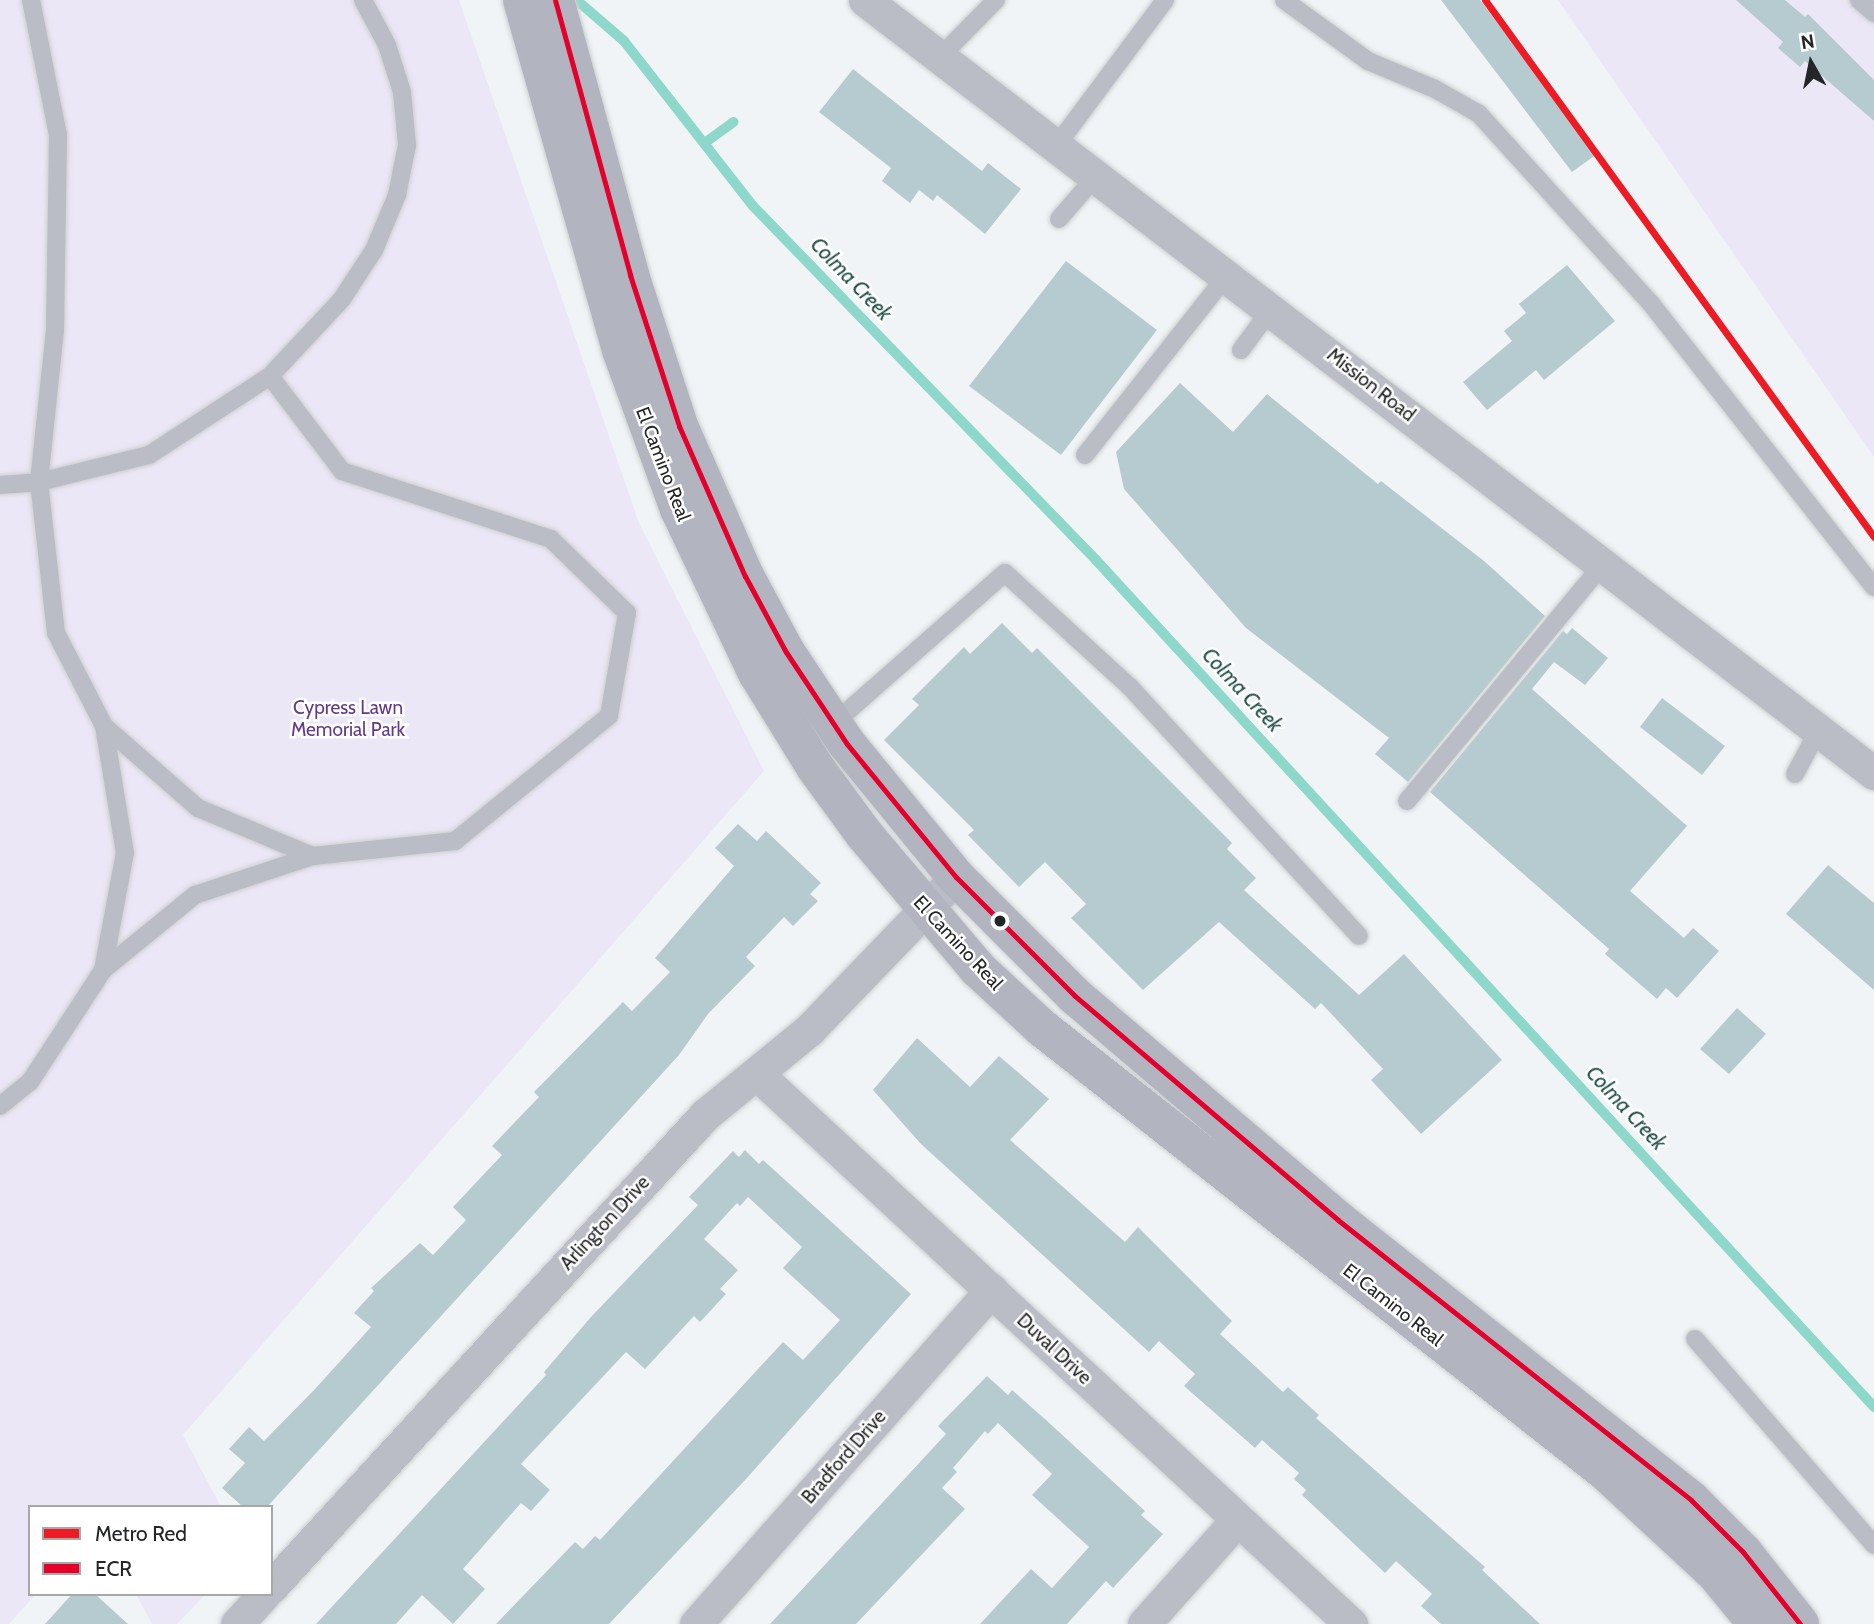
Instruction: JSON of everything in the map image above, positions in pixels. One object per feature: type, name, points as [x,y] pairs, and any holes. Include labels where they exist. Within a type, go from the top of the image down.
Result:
[{"type":"main road","name":"El Camino Real","points":[[522,0],[621,350],[650,436],[705,568],[757,673],[815,767],[925,910],[978,969],[1042,1028],[1607,1472],[1715,1573],[1757,1624]]},
{"type":"main road","name":"El Camino Real","points":[[555,0],[634,287],[679,426],[745,576],[833,724],[956,877],[1075,996],[1338,1220],[1691,1500],[1742,1552],[1800,1624]]},
{"type":"street","name":"Mission Road","points":[[865,0],[1819,729],[1874,774]]},
{"type":"street","name":"Arlington Drive","points":[[273,1585],[706,1114],[809,1030],[956,877]]},
{"type":"street","name":"Duval Drive","points":[[757,1074],[1351,1624]]},
{"type":"street","name":"Bradford Drive","points":[[696,1624],[991,1290]]},
{"type":"street","points":[[1144,1624],[1237,1520]]},
{"type":"street","points":[[237,1624],[262,1596]]},
{"type":"lane","points":[[31,0],[58,135],[55,330],[39,482],[56,633],[104,726],[125,853],[103,970]]},
{"type":"lane","points":[[0,485],[39,482],[149,455],[270,376],[342,299],[374,250],[397,195],[407,145],[402,92],[387,45],[363,0]]},
{"type":"lane","points":[[940,57],[996,0]]},
{"type":"lane","points":[[1057,145],[1164,0]]},
{"type":"lane","points":[[1284,0],[1367,61],[1435,89],[1479,114],[1652,305],[1874,587]]},
{"type":"lane","points":[[1859,0],[1874,13]]},
{"type":"lane","points":[[1059,219],[1096,176]]},
{"type":"lane","points":[[1085,455],[1227,275]]},
{"type":"lane","points":[[1241,350],[1271,309]]},
{"type":"lane","points":[[0,1106],[30,1082],[103,970],[195,895],[313,856],[455,841],[609,716],[627,613],[551,539],[342,471],[270,376]]},
{"type":"lane","points":[[1407,801],[1603,564]]},
{"type":"lane","points":[[833,724],[1005,573],[1130,687],[1359,936]]},
{"type":"lane","points":[[104,726],[198,808],[313,856]]},
{"type":"lane","points":[[1795,774],[1819,729]]},
{"type":"lane","points":[[1695,1339],[1874,1545]]},
{"type":"green space","name":"Cypress Lawn Memorial Park","points":[[0,0],[459,0],[639,523],[764,771],[183,1435],[220,1505],[28,1505],[28,1596],[34,1596],[9,1624],[0,1624]]},
{"type":"green space","points":[[1558,0],[1874,0],[1874,457]]},
{"type":"green space","points":[[137,1596],[204,1596],[177,1624],[152,1624]]},
{"type":"building","points":[[1441,0],[1480,0],[1597,154],[1572,172]]},
{"type":"building","points":[[1736,0],[1785,0],[1805,17],[1808,14],[1874,80],[1874,121],[1805,61],[1800,67],[1778,48],[1783,42]]},
{"type":"building","points":[[853,69],[982,171],[988,163],[1021,189],[985,234],[937,195],[933,201],[919,190],[910,203],[882,181],[891,168],[819,112]]},
{"type":"building","points":[[1066,261],[1157,330],[1061,455],[969,386]]},
{"type":"building","points":[[1567,265],[1615,321],[1544,380],[1536,370],[1487,410],[1463,382],[1512,341],[1504,331],[1526,313],[1519,304]]},
{"type":"building","points":[[1180,383],[1233,432],[1267,394],[1378,484],[1381,481],[1484,561],[1545,616],[1408,782],[1375,754],[1389,738],[1246,628],[1124,489],[1116,452]]},
{"type":"building","points":[[1002,623],[1032,653],[1037,648],[1232,843],[1227,849],[1256,878],[1244,890],[1359,995],[1404,954],[1502,1060],[1421,1134],[1371,1080],[1383,1069],[1321,1003],[1315,1009],[1219,922],[1143,990],[1071,918],[1086,904],[1045,862],[1019,887],[968,835],[974,830],[884,740],[919,705],[912,699],[964,647],[970,654]]},
{"type":"building","points":[[1572,628],[1608,658],[1585,685],[1554,662],[1532,689],[1687,826],[1630,891],[1684,938],[1693,928],[1719,951],[1677,998],[1666,988],[1657,999],[1605,954],[1609,949],[1430,792],[1563,631],[1567,634]]},
{"type":"building","points":[[1662,698],[1725,746],[1702,775],[1640,727]]},
{"type":"building","points":[[738,824],[757,841],[766,831],[821,883],[810,894],[818,901],[793,926],[784,917],[746,957],[755,966],[708,1014],[679,1055],[269,1505],[241,1505],[222,1488],[245,1463],[229,1449],[249,1427],[264,1441],[315,1389],[371,1327],[354,1313],[374,1291],[371,1288],[420,1243],[433,1255],[466,1220],[453,1207],[502,1155],[492,1146],[539,1097],[534,1092],[623,1002],[632,1011],[670,972],[655,958],[734,866],[715,848]]},
{"type":"building","points":[[1828,865],[1874,903],[1874,990],[1786,914]]},
{"type":"building","points":[[1737,1008],[1766,1034],[1729,1074],[1700,1049]]},
{"type":"building","points":[[917,1038],[970,1087],[999,1056],[1049,1099],[1010,1140],[1125,1242],[1138,1227],[1232,1321],[1220,1334],[1283,1392],[1288,1387],[1319,1415],[1316,1418],[1485,1567],[1482,1570],[1540,1624],[1441,1624],[1421,1606],[1432,1594],[1396,1561],[1385,1573],[1302,1495],[1306,1490],[1294,1479],[1299,1473],[1262,1440],[1255,1448],[1184,1386],[1195,1374],[1159,1341],[1149,1352],[921,1144],[873,1090]]},
{"type":"building","points":[[745,1150],[759,1164],[763,1160],[911,1294],[746,1479],[609,1624],[496,1624],[575,1542],[583,1549],[595,1536],[600,1540],[783,1342],[803,1360],[840,1320],[783,1268],[802,1247],[748,1197],[740,1206],[737,1203],[704,1239],[738,1270],[720,1289],[726,1294],[700,1322],[694,1316],[645,1369],[626,1352],[521,1464],[550,1490],[531,1511],[521,1503],[463,1569],[485,1589],[453,1624],[422,1595],[396,1624],[316,1624],[546,1375],[544,1372],[590,1318],[698,1205],[689,1197],[733,1151],[739,1157]]},
{"type":"building","points":[[987,1376],[1008,1395],[1012,1390],[1046,1420],[1145,1511],[1141,1515],[1163,1534],[1113,1588],[1106,1581],[1067,1624],[980,1624],[1031,1569],[1052,1588],[1089,1547],[1032,1495],[1052,1474],[998,1423],[988,1434],[985,1431],[953,1468],[957,1472],[942,1488],[965,1509],[856,1624],[770,1624],[946,1434],[938,1426]]},
{"type":"building","points":[[70,1596],[97,1596],[128,1624],[45,1624]]},
{"type":"waterway","name":"Colma Creek","points":[[580,3],[624,41],[753,206],[1096,560],[1874,1407]]},
{"type":"waterway","points":[[706,142],[734,122]]},
{"type":"metro line","name":"Red","points":[[1485,0],[1874,537]]},
{"type":"transit line","name":"ECR","points":[[555,0],[630,275],[679,426],[745,576],[786,652],[847,744],[956,877],[1075,996],[1338,1220],[1691,1500],[1743,1552],[1800,1624]]}]
